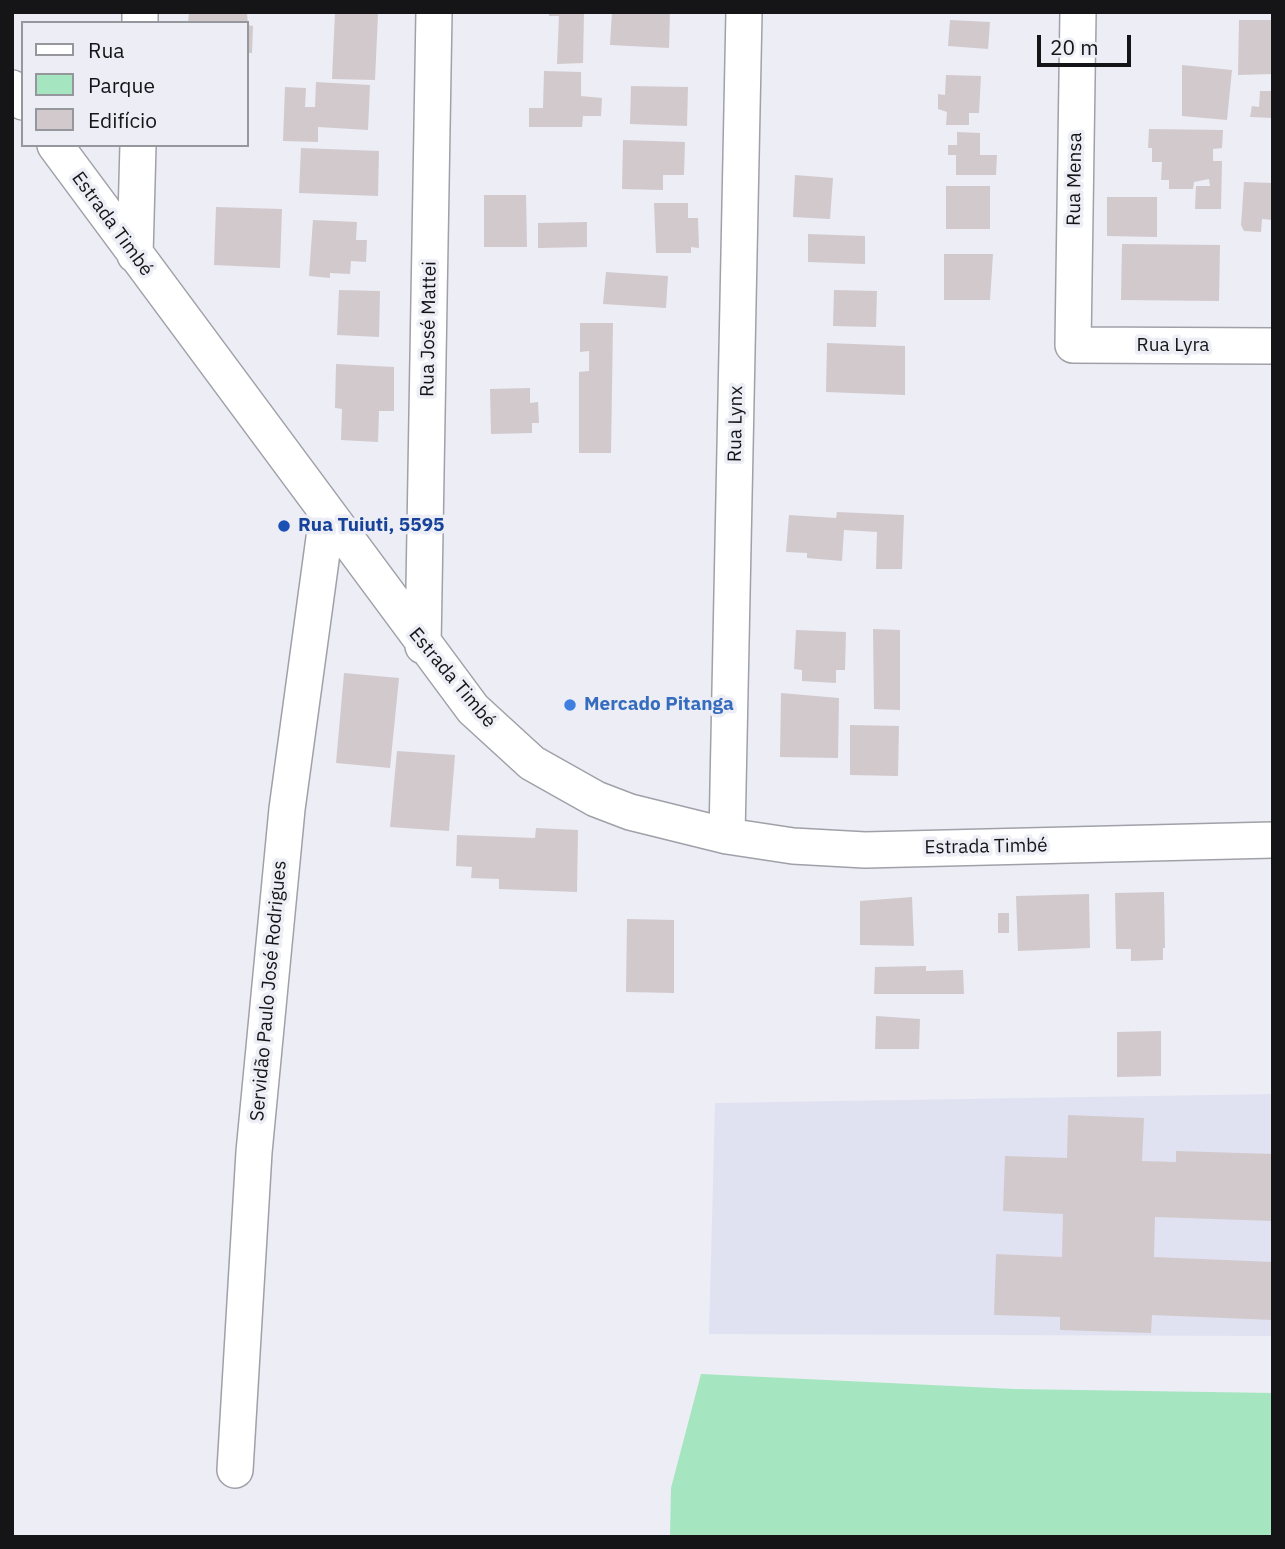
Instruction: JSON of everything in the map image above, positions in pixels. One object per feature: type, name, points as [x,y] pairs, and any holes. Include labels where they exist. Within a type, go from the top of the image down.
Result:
[{"type":"street","name":"Rua José Mattei","points":[[423,646],[434,12]]},
{"type":"street","name":"Rua Lynx","points":[[727,836],[744,12]]},
{"type":"street","name":"Rua Mensa","points":[[1073,345],[1078,12]]},
{"type":"street","name":"Estrada Timbé","points":[[56,147],[423,646],[473,709],[532,763],[596,799],[631,812],[727,836],[793,846],[865,850],[1273,840]]},
{"type":"street","points":[[135,255],[138,147]]},
{"type":"street","name":"Rua Lyra","points":[[1073,345],[1273,346]]},
{"type":"street","name":"Servidão Paulo José Rodrigues","points":[[236,1470],[254,1152],[287,809],[327,516]]},
{"type":"shaded area","points":[[1273,1094],[1273,1336],[709,1334],[715,1103]]},
{"type":"green space","points":[[701,1374],[1014,1389],[1273,1393],[1273,1537],[670,1537],[671,1488]]},
{"type":"building","points":[[189,12],[247,14],[248,21],[188,21]]},
{"type":"building","points":[[335,12],[378,14],[375,80],[332,79]]},
{"type":"building","points":[[549,12],[584,12],[583,63],[557,64],[559,16],[549,16]]},
{"type":"building","points":[[612,12],[670,12],[669,48],[610,45]]},
{"type":"building","points":[[950,20],[990,22],[988,49],[948,46]]},
{"type":"building","points":[[1239,20],[1273,20],[1273,74],[1238,75]]},
{"type":"building","points":[[248,25],[253,26],[252,53],[248,53]]},
{"type":"building","points":[[1182,65],[1232,70],[1227,120],[1182,116]]},
{"type":"building","points":[[544,71],[581,72],[581,96],[602,98],[601,116],[583,116],[582,127],[529,127],[529,108],[543,108]]},
{"type":"building","points":[[946,75],[981,76],[979,113],[969,113],[969,125],[946,125],[947,112],[938,109],[938,94],[945,95]]},
{"type":"building","points":[[316,82],[370,85],[368,130],[318,127],[318,142],[283,141],[285,87],[306,88],[305,107],[315,107]]},
{"type":"building","points":[[631,86],[688,87],[687,126],[630,124]]},
{"type":"building","points":[[1260,91],[1273,91],[1273,118],[1250,117],[1252,106],[1259,107]]},
{"type":"building","points":[[1149,129],[1223,130],[1222,148],[1213,149],[1213,161],[1222,161],[1221,209],[1195,209],[1196,186],[1210,186],[1209,179],[1194,182],[1193,189],[1169,189],[1169,180],[1161,180],[1162,162],[1152,162],[1152,148],[1148,148]]},
{"type":"building","points":[[957,132],[980,133],[980,155],[997,155],[996,175],[956,175],[956,155],[948,155],[948,145],[957,145]]},
{"type":"building","points":[[623,140],[685,142],[684,175],[663,175],[663,190],[622,189]]},
{"type":"building","points":[[301,148],[379,151],[378,196],[299,193]]},
{"type":"building","points":[[795,175],[833,178],[830,219],[793,217]]},
{"type":"building","points":[[1244,182],[1273,183],[1273,220],[1262,219],[1261,232],[1244,231],[1241,225]]},
{"type":"building","points":[[946,186],[990,186],[990,229],[946,229]]},
{"type":"building","points":[[484,195],[526,195],[527,247],[484,247]]},
{"type":"building","points":[[1107,197],[1157,197],[1157,237],[1107,236]]},
{"type":"building","points":[[654,203],[688,203],[688,218],[698,218],[699,248],[691,247],[691,253],[656,253]]},
{"type":"building","points":[[216,207],[282,209],[280,268],[214,265]]},
{"type":"building","points":[[313,220],[357,222],[356,240],[367,240],[366,262],[351,261],[350,274],[330,273],[330,278],[309,276]]},
{"type":"building","points":[[587,222],[587,247],[538,248],[538,223]]},
{"type":"building","points":[[808,234],[865,236],[865,264],[808,262]]},
{"type":"building","points":[[1122,244],[1220,245],[1219,301],[1121,300]]},
{"type":"building","points":[[944,254],[993,254],[990,300],[944,300]]},
{"type":"building","points":[[606,272],[668,276],[666,308],[603,304]]},
{"type":"building","points":[[339,290],[380,291],[379,337],[337,335]]},
{"type":"building","points":[[834,290],[877,291],[876,327],[833,326]]},
{"type":"building","points":[[580,323],[613,323],[611,453],[579,453],[579,372],[589,371],[589,351],[580,352]]},
{"type":"building","points":[[827,343],[905,346],[905,395],[826,392]]},
{"type":"building","points":[[336,364],[394,367],[394,411],[379,411],[378,442],[341,440],[342,409],[335,408]]},
{"type":"building","points":[[530,388],[530,403],[538,402],[539,423],[532,423],[532,433],[491,434],[490,389]]},
{"type":"building","points":[[837,512],[904,515],[902,569],[876,569],[877,532],[844,530],[842,561],[807,558],[807,553],[786,552],[789,515],[836,518]]},
{"type":"building","points":[[873,629],[900,630],[900,710],[874,709]]},
{"type":"building","points":[[796,630],[846,632],[845,670],[836,670],[836,683],[802,681],[802,670],[794,669]]},
{"type":"building","points":[[344,673],[399,678],[390,768],[336,763]]},
{"type":"building","points":[[781,693],[839,698],[838,758],[780,757]]},
{"type":"building","points":[[850,725],[899,726],[898,776],[850,775]]},
{"type":"building","points":[[397,751],[455,755],[449,831],[390,827]]},
{"type":"building","points":[[536,828],[578,830],[577,892],[499,889],[499,879],[471,878],[472,867],[456,866],[457,835],[535,838]]},
{"type":"building","points":[[1164,892],[1163,960],[1131,961],[1131,949],[1116,949],[1115,893]]},
{"type":"building","points":[[1089,894],[1090,948],[1018,951],[1016,896]]},
{"type":"building","points":[[912,897],[914,946],[860,945],[860,901]]},
{"type":"building","points":[[998,913],[1009,913],[1009,933],[998,933]]},
{"type":"building","points":[[627,919],[674,920],[674,993],[626,992]]},
{"type":"building","points":[[926,966],[926,971],[963,970],[964,994],[874,994],[875,967]]},
{"type":"building","points":[[876,1016],[920,1019],[919,1049],[875,1049]]},
{"type":"building","points":[[1161,1031],[1161,1076],[1117,1077],[1117,1032]]},
{"type":"building","points":[[1068,1115],[1144,1118],[1142,1161],[1176,1162],[1176,1151],[1273,1154],[1273,1221],[1155,1217],[1154,1257],[1273,1262],[1273,1320],[1152,1315],[1151,1333],[1060,1330],[1060,1317],[994,1315],[996,1254],[1062,1257],[1063,1214],[1003,1211],[1005,1156],[1067,1158]]},
{"type":"place","name":"Rua Tuiuti, 5595","points":[[284,526]]},
{"type":"place","name":"Mercado Pitanga","points":[[570,705]]}]
